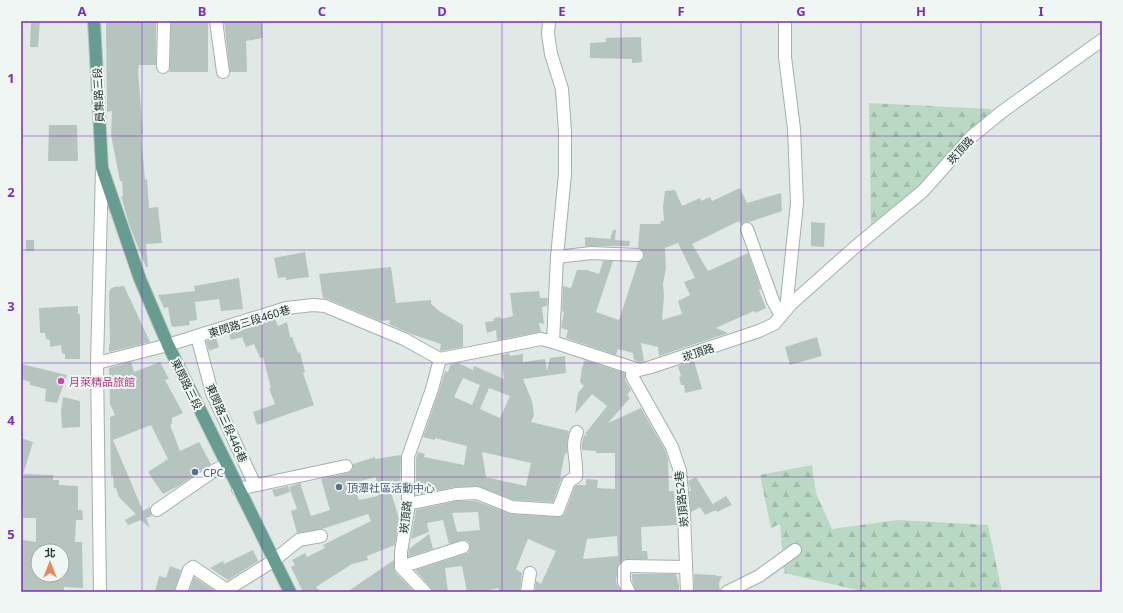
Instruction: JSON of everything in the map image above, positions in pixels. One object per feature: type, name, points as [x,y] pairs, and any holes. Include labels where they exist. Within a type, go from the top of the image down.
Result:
[{"type":"main road","name":"員集路三段","points":[[94,21],[102,168]]},
{"type":"main road","name":"東閔路三段","points":[[102,168],[140,279],[168,345],[290,592]]},
{"type":"street","points":[[163,68],[164,21]]},
{"type":"street","points":[[216,21],[223,72]]},
{"type":"street","points":[[549,21],[548,34],[562,89],[566,132],[566,174],[557,257],[553,342]]},
{"type":"street","points":[[784,313],[797,202],[794,129],[785,57],[785,21]]},
{"type":"street","name":"崁頂路","points":[[401,566],[401,552],[408,504],[408,457],[432,389],[440,359],[541,339],[639,370],[759,332],[774,324],[854,248],[923,191],[971,136],[1003,111],[1102,40]]},
{"type":"street","points":[[100,592],[97,363],[102,168]]},
{"type":"street","points":[[747,229],[773,301],[784,313]]},
{"type":"street","points":[[557,257],[591,253],[637,255]]},
{"type":"street","name":"東閔路三段460巷","points":[[97,363],[168,345],[286,308],[313,305],[325,306],[390,333],[440,359]]},
{"type":"street","name":"東閔路三段446巷","points":[[197,336],[212,393],[255,485]]},
{"type":"street","name":"崁頂路52巷","points":[[633,368],[632,376],[672,447],[680,471],[684,514],[687,592]]},
{"type":"street","points":[[408,504],[456,494],[477,493],[512,507],[558,510],[569,481],[576,477],[577,467],[574,439],[577,432]]},
{"type":"street","points":[[157,510],[215,470],[226,465]]},
{"type":"street","points":[[238,489],[346,466]]},
{"type":"street","points":[[181,592],[189,570],[192,567],[226,591],[274,561],[299,540],[321,536]]},
{"type":"street","points":[[425,592],[401,566],[463,547]]},
{"type":"street","points":[[727,592],[759,576],[795,550]]},
{"type":"street","points":[[629,592],[624,582],[625,568],[686,566]]},
{"type":"street","points":[[527,592],[530,573]]},
{"type":"green space","points":[[869,103],[991,109],[991,114],[974,127],[928,181],[871,227]]},
{"type":"green space","points":[[812,465],[816,493],[832,529],[897,520],[988,525],[1002,592],[866,592],[784,573],[780,524],[771,528],[760,475]]},
{"type":"building","points":[[31,21],[40,21],[38,47],[30,47]]},
{"type":"building","points":[[106,21],[156,21],[156,65],[139,65],[138,71],[145,180],[147,179],[149,208],[158,207],[162,243],[146,244],[148,267],[146,267],[130,227],[121,196],[123,196],[122,181],[120,181],[111,135],[112,111],[107,112]]},
{"type":"building","points":[[171,21],[208,21],[208,72],[169,72]]},
{"type":"building","points":[[224,21],[262,21],[263,38],[246,41],[247,72],[230,72]]},
{"type":"building","points":[[641,37],[642,62],[632,63],[632,59],[590,58],[590,43],[606,42],[606,38]]},
{"type":"building","points":[[49,125],[77,125],[78,161],[48,161]]},
{"type":"building","points":[[740,188],[747,203],[781,193],[782,211],[745,222],[741,225],[739,221],[692,244],[708,271],[748,253],[766,308],[755,313],[754,311],[716,328],[728,333],[659,356],[658,347],[641,343],[644,361],[639,362],[634,360],[633,353],[618,349],[616,355],[566,338],[568,330],[561,328],[564,312],[562,311],[563,286],[571,288],[577,270],[587,270],[599,274],[603,261],[613,261],[596,312],[619,320],[638,262],[643,259],[644,256],[643,251],[638,248],[640,224],[660,224],[661,221],[664,221],[663,207],[665,191],[675,190],[682,206],[700,198],[701,201],[710,197],[712,201]],"holes":[[[678,243],[695,278],[684,282],[690,295],[678,301],[682,314],[662,320],[664,296],[663,284],[666,268],[665,248]]]},
{"type":"building","points":[[811,222],[825,223],[824,247],[811,246]]},
{"type":"building","points":[[613,230],[616,230],[615,240],[630,241],[629,246],[585,246],[585,237],[610,239]]},
{"type":"building","points":[[26,240],[34,240],[34,251],[26,251]]},
{"type":"building","points":[[305,252],[309,277],[286,280],[286,277],[278,278],[274,258]]},
{"type":"building","points":[[391,267],[396,303],[431,300],[431,304],[439,311],[463,325],[463,347],[441,351],[441,344],[411,334],[389,324],[390,320],[380,321],[323,298],[319,274]]},
{"type":"building","points":[[239,278],[243,309],[221,311],[219,299],[195,302],[197,320],[189,321],[190,325],[173,327],[171,324],[168,307],[164,308],[158,295],[195,291],[194,286]]},
{"type":"building","points":[[124,286],[150,342],[109,352],[110,289]]},
{"type":"building","points":[[539,291],[540,298],[548,298],[547,306],[542,307],[544,324],[539,323],[541,332],[497,340],[496,330],[487,333],[485,322],[494,321],[494,318],[500,317],[501,319],[513,316],[510,293]]},
{"type":"building","points":[[78,306],[78,314],[80,314],[80,359],[65,359],[65,354],[62,353],[61,345],[50,347],[50,340],[46,339],[45,333],[40,333],[39,308]]},
{"type":"building","points":[[275,319],[278,326],[287,322],[290,337],[292,337],[298,353],[300,352],[305,372],[303,373],[314,405],[257,425],[253,412],[275,404],[269,388],[271,388],[263,357],[260,358],[254,344],[246,347],[242,337],[231,340],[229,334]]},
{"type":"building","points":[[817,337],[822,356],[790,365],[785,347]]},
{"type":"building","points":[[216,338],[219,347],[209,351],[206,341]]},
{"type":"building","points":[[509,353],[510,356],[523,354],[523,362],[545,359],[547,371],[550,358],[565,356],[566,373],[523,379],[532,401],[534,415],[531,422],[569,431],[567,454],[565,453],[560,478],[562,478],[553,502],[514,500],[477,486],[455,487],[416,495],[416,458],[418,452],[425,454],[424,457],[464,465],[467,446],[435,438],[435,440],[423,437],[445,371],[448,372],[450,365],[458,363],[473,370],[474,366],[504,379],[501,355]],"holes":[[[463,378],[480,385],[472,405],[454,397]],[[489,388],[510,396],[500,418],[480,409]],[[482,452],[531,463],[526,486],[486,477]]]},
{"type":"building","points":[[585,360],[625,373],[625,380],[631,390],[627,395],[630,398],[608,423],[641,408],[665,450],[668,459],[669,491],[674,491],[677,525],[641,527],[642,551],[647,551],[648,559],[627,559],[623,560],[618,565],[616,582],[621,592],[535,592],[536,581],[541,584],[556,551],[528,539],[516,569],[522,573],[520,592],[499,592],[498,588],[482,592],[467,592],[462,566],[445,568],[448,592],[432,592],[430,587],[415,570],[465,554],[469,552],[470,545],[468,541],[464,540],[449,544],[443,520],[427,523],[429,532],[411,539],[416,510],[457,501],[476,501],[511,514],[558,517],[565,513],[575,486],[586,485],[586,479],[598,480],[597,488],[615,489],[615,453],[596,453],[596,451],[582,450],[584,435],[588,436],[585,434],[607,406],[592,394],[575,414],[578,393],[584,386],[580,382]],"holes":[[[478,512],[480,530],[457,532],[452,513]],[[617,536],[618,556],[583,559],[587,539]]]},
{"type":"building","points":[[694,361],[702,389],[685,393],[684,385],[681,385],[679,377],[681,376],[678,366]]},
{"type":"building","points":[[131,362],[134,372],[160,362],[169,379],[165,380],[183,413],[172,418],[172,424],[170,425],[180,451],[199,442],[211,464],[180,485],[163,494],[148,472],[168,459],[151,425],[113,440],[143,511],[150,507],[152,516],[146,518],[150,528],[141,520],[128,525],[125,520],[136,514],[119,497],[116,488],[114,488],[113,476],[111,476],[110,417],[115,415],[110,404],[109,368]]},
{"type":"building","points":[[21,364],[67,375],[57,403],[45,401],[46,389],[30,385],[30,382],[21,379]]},
{"type":"building","points":[[63,397],[80,401],[80,427],[62,428],[61,412]]},
{"type":"building","points":[[21,438],[33,442],[23,474],[53,475],[53,480],[59,480],[59,485],[78,486],[78,510],[82,510],[83,520],[76,520],[75,542],[82,542],[83,588],[64,587],[64,592],[22,592],[23,540],[36,542],[36,518],[23,518],[23,507],[21,507]]},
{"type":"building","points":[[401,455],[400,492],[391,492],[399,519],[395,545],[367,556],[368,560],[352,564],[316,587],[320,592],[303,592],[291,567],[295,565],[292,560],[305,553],[307,557],[325,548],[323,545],[371,521],[368,514],[322,529],[297,533],[291,511],[297,509],[289,487],[300,483],[311,516],[330,510],[321,479],[348,473],[353,469],[353,464],[375,457],[375,459]],"holes":[[[376,477],[378,496],[359,500],[353,483]]]},
{"type":"building","points":[[696,477],[715,508],[713,504],[726,496],[732,505],[717,512],[716,510],[705,515],[700,507],[691,512],[689,491],[691,491],[688,481]]},
{"type":"building","points":[[288,486],[290,492],[275,497],[272,490]]},
{"type":"building","points":[[429,534],[433,549],[408,557],[409,549]]},
{"type":"building","points":[[253,550],[258,561],[228,580],[210,568],[223,561],[224,564]]},
{"type":"building","points":[[394,560],[395,572],[415,592],[347,592]]},
{"type":"building","points":[[170,566],[181,570],[174,592],[155,592],[159,576],[166,578]]},
{"type":"building","points":[[632,574],[676,574],[679,592],[636,592],[632,580]]},
{"type":"building","points":[[694,574],[722,576],[719,583],[720,592],[694,592]]},
{"type":"building","points":[[194,577],[217,592],[189,592]]},
{"type":"place","name":"月萊精品旅館","points":[[61,381]]},
{"type":"place","name":"CPC","points":[[195,472]]},
{"type":"place","name":"頂潭社區活動中心","points":[[339,487]]}]
